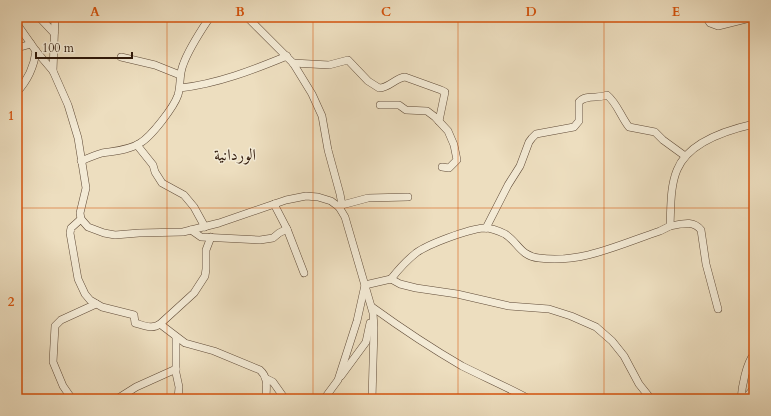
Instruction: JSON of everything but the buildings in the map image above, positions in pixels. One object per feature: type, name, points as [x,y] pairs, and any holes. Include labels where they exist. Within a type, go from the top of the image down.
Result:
[{"type":"street","points":[[39,17],[54,33]]},
{"type":"street","points":[[53,71],[55,17]]},
{"type":"street","points":[[81,161],[100,154],[137,145],[147,137],[176,100],[180,88],[180,75],[183,64],[199,32],[210,17]]},
{"type":"street","points":[[247,17],[293,63],[312,94],[322,116],[328,150],[340,194],[340,206],[345,217],[372,307],[374,328],[372,399]]},
{"type":"street","points":[[706,17],[710,23],[718,26],[754,17]]},
{"type":"street","points":[[17,24],[36,51],[53,71],[68,105],[78,138],[86,188],[80,213],[81,219],[88,227],[104,233],[115,235],[179,232],[205,227],[286,200],[306,196],[324,198],[340,206],[368,198],[408,197]]},
{"type":"street","points":[[17,48],[31,44]]},
{"type":"street","points":[[17,92],[32,71],[36,51]]},
{"type":"street","points":[[180,88],[232,76],[287,56]]},
{"type":"street","points":[[121,57],[155,65],[180,75]]},
{"type":"street","points":[[293,63],[329,65],[348,60],[368,81],[379,88],[386,87],[402,77],[405,77],[441,90],[445,92],[439,121]]},
{"type":"street","points":[[486,228],[508,185],[520,166],[528,142],[536,134],[574,127],[579,121],[580,102],[583,99],[604,97],[607,95],[612,99],[623,120],[629,127],[655,132],[663,140],[685,156]]},
{"type":"street","points":[[380,105],[399,105],[406,110],[427,111],[439,121],[448,131],[454,145],[457,160],[448,168],[442,167]]},
{"type":"street","points":[[670,226],[670,203],[674,182],[677,169],[685,156],[714,136],[734,128],[754,124]]},
{"type":"street","points":[[137,145],[153,165],[155,172],[162,183],[184,195],[194,207],[205,227]]},
{"type":"street","points":[[274,204],[287,229],[304,273]]},
{"type":"street","points":[[81,219],[71,228],[70,233],[76,274],[82,289],[90,300],[102,308],[134,315],[135,323],[152,328],[160,324],[194,293],[205,276],[206,250],[211,237]]},
{"type":"street","points":[[391,280],[406,262],[421,250],[460,234],[486,228],[506,235],[527,255],[538,258],[556,259],[586,256],[660,231],[670,226],[692,224],[696,225],[701,230],[706,264],[718,309]]},
{"type":"street","points":[[191,230],[200,237],[267,240],[287,229]]},
{"type":"street","points":[[365,286],[391,280],[416,288],[457,294],[509,306],[549,309],[572,316],[596,327],[612,341],[624,356],[639,384],[651,399]]},
{"type":"street","points":[[338,380],[357,321],[365,286]]},
{"type":"street","points":[[72,399],[63,386],[53,362],[55,326],[61,320],[96,304]]},
{"type":"street","points":[[324,399],[366,342],[370,330],[372,307]]},
{"type":"street","points":[[372,307],[402,329],[434,349],[463,366],[528,399]]},
{"type":"street","points":[[160,324],[176,337],[188,344],[214,351],[260,370],[266,375],[266,399]]},
{"type":"street","points":[[176,337],[176,369],[179,387],[178,399]]},
{"type":"street","points":[[741,399],[742,386],[750,358],[754,354]]},
{"type":"street","points":[[116,399],[136,387],[176,369]]},
{"type":"street","points":[[267,380],[273,382],[285,399]]},
{"type":"street","points":[[745,399],[754,388]]},
{"type":"district","name":"الوردانية","points":[[235,155]]}]
